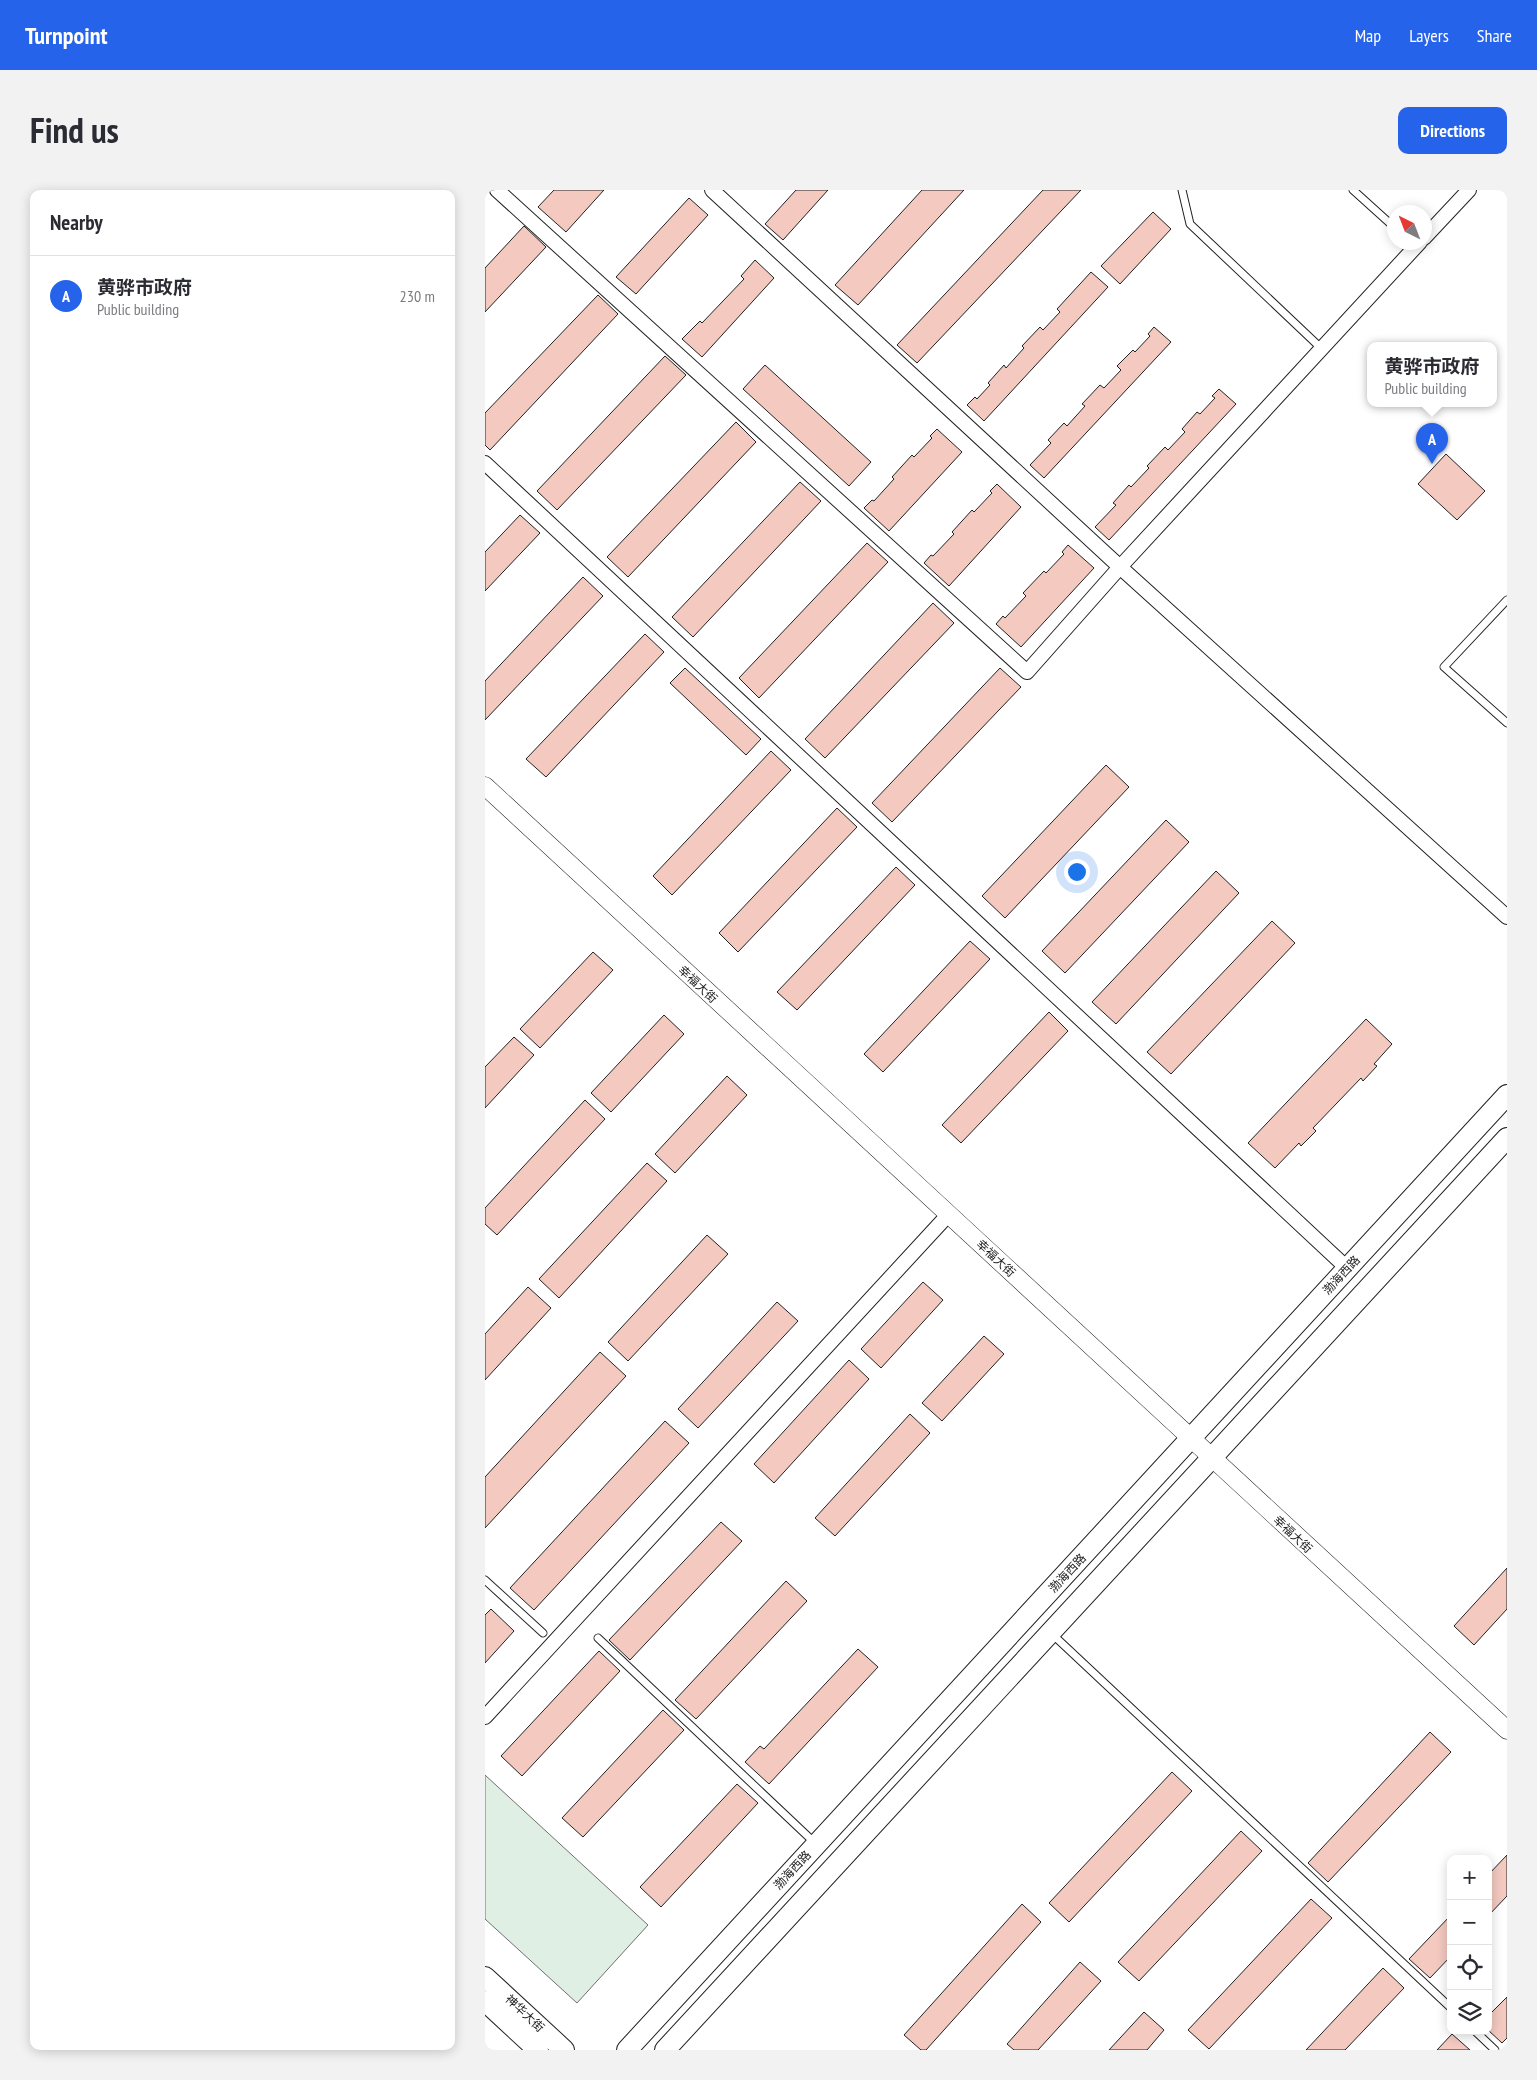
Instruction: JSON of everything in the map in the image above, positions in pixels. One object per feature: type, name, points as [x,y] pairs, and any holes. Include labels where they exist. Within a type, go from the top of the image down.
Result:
[{"type":"main road","name":"渤海西路","points":[[627,2050],[1507,1095]]},
{"type":"main road","points":[[665,2050],[1507,1138]]},
{"type":"main road","name":"神华大街","points":[[485,1977],[564,2050]]},
{"type":"main road","name":"神华大街","points":[[485,2001],[538,2050]]},
{"type":"street","points":[[497,190],[1027,672],[1120,567],[1411,250]]},
{"type":"street","points":[[712,190],[1120,567],[1507,917]]},
{"type":"street","points":[[1432,228],[1469,190]]},
{"type":"street","points":[[485,463],[1347,1268]]},
{"type":"street","name":"幸福大街","points":[[485,786],[1507,1730]]},
{"type":"street","points":[[485,1717],[948,1214]]},
{"type":"lane","points":[[1182,190],[1190,224],[1322,349]]},
{"type":"lane","points":[[1353,190],[1387,220]]},
{"type":"lane","points":[[1507,600],[1444,667],[1507,723]]},
{"type":"lane","points":[[485,1580],[543,1633]]},
{"type":"lane","points":[[1050,1633],[1447,2004]]},
{"type":"lane","points":[[598,1638],[817,1844]]},
{"type":"lane","points":[[1479,2035],[1495,2050]]},
{"type":"green space","points":[[485,1775],[648,1925],[577,2003],[485,1919]]},
{"type":"building","points":[[554,190],[604,190],[566,232],[538,207]]},
{"type":"building","points":[[796,190],[828,190],[783,240],[765,224]]},
{"type":"building","points":[[922,190],[964,190],[858,305],[835,285]]},
{"type":"building","points":[[1043,190],[1081,190],[917,363],[897,345]]},
{"type":"building","points":[[689,198],[708,215],[636,294],[616,277]]},
{"type":"building","points":[[1153,212],[1171,229],[1120,284],[1101,266]]},
{"type":"building","points":[[524,226],[546,247],[485,312],[485,268]]},
{"type":"building","points":[[755,260],[774,278],[702,357],[682,339],[700,321],[702,323],[744,279],[741,276]]},
{"type":"building","points":[[1091,272],[1108,287],[984,421],[967,405],[975,397],[977,399],[990,385],[988,383],[1004,365],[1006,368],[1024,348],[1022,346],[1040,327],[1043,330],[1060,312],[1057,309]]},
{"type":"building","points":[[598,295],[618,314],[490,450],[485,445],[485,413]]},
{"type":"building","points":[[1154,327],[1171,342],[1044,478],[1030,465],[1051,443],[1048,440],[1064,423],[1067,426],[1085,406],[1082,404],[1100,385],[1104,388],[1121,370],[1117,366],[1133,350],[1135,352],[1150,336],[1148,334]]},
{"type":"building","points":[[665,356],[686,375],[557,510],[537,491]]},
{"type":"building","points":[[765,365],[871,462],[849,486],[743,389]]},
{"type":"building","points":[[1219,389],[1236,404],[1109,540],[1095,527],[1116,505],[1113,503],[1129,485],[1131,487],[1149,468],[1147,466],[1165,447],[1168,450],[1185,432],[1182,429],[1197,412],[1200,414],[1215,398],[1212,396]]},
{"type":"building","points":[[736,422],[756,442],[628,577],[607,557]]},
{"type":"building","points":[[937,429],[962,452],[889,531],[864,508],[872,500],[874,501],[894,479],[892,477],[912,455],[914,457],[932,438],[930,436]]},
{"type":"building","points":[[1446,454],[1485,491],[1457,520],[1418,484]]},
{"type":"building","points":[[800,482],[821,501],[693,637],[672,617]]},
{"type":"building","points":[[997,484],[1021,507],[949,586],[924,563],[954,534],[952,532],[972,510],[974,512],[992,493],[990,491]]},
{"type":"building","points":[[520,515],[540,533],[485,591],[485,552]]},
{"type":"building","points":[[867,543],[888,562],[759,698],[739,678]]},
{"type":"building","points":[[1068,545],[1094,568],[1021,647],[996,624],[1003,616],[1005,618],[1026,596],[1023,593],[1064,554],[1062,552]]},
{"type":"building","points":[[583,577],[603,596],[485,720],[485,681]]},
{"type":"building","points":[[933,603],[954,623],[825,758],[805,739]]},
{"type":"building","points":[[645,634],[664,652],[546,777],[526,759]]},
{"type":"building","points":[[685,668],[761,739],[746,755],[670,683]]},
{"type":"building","points":[[1000,668],[1021,687],[892,822],[872,803]]},
{"type":"building","points":[[771,751],[791,770],[672,895],[653,876]]},
{"type":"building","points":[[1106,765],[1129,787],[1005,918],[982,896]]},
{"type":"building","points":[[837,808],[857,827],[738,952],[719,933]]},
{"type":"building","points":[[1166,820],[1189,842],[1065,973],[1042,951]]},
{"type":"building","points":[[896,867],[915,885],[797,1010],[777,992]]},
{"type":"building","points":[[1216,871],[1239,893],[1116,1024],[1092,1002]]},
{"type":"building","points":[[1272,921],[1295,943],[1171,1074],[1147,1052]]},
{"type":"building","points":[[970,941],[990,959],[883,1072],[864,1054]]},
{"type":"building","points":[[593,952],[613,970],[540,1048],[520,1029]]},
{"type":"building","points":[[1049,1012],[1068,1031],[961,1143],[942,1125]]},
{"type":"building","points":[[664,1015],[684,1034],[611,1112],[591,1093]]},
{"type":"building","points":[[1366,1019],[1392,1044],[1374,1064],[1377,1066],[1363,1081],[1361,1078],[1313,1128],[1316,1131],[1301,1146],[1299,1143],[1275,1168],[1248,1143]]},
{"type":"building","points":[[514,1037],[534,1055],[485,1108],[485,1067]]},
{"type":"building","points":[[727,1076],[747,1095],[675,1173],[655,1154]]},
{"type":"building","points":[[585,1100],[605,1119],[497,1235],[485,1224],[485,1208]]},
{"type":"building","points":[[647,1163],[667,1181],[559,1298],[539,1279]]},
{"type":"building","points":[[707,1235],[728,1254],[628,1361],[608,1342]]},
{"type":"building","points":[[923,1282],[943,1300],[881,1368],[861,1349]]},
{"type":"building","points":[[528,1287],[551,1308],[485,1380],[485,1334]]},
{"type":"building","points":[[777,1302],[798,1321],[698,1428],[678,1409]]},
{"type":"building","points":[[984,1336],[1004,1354],[942,1421],[922,1403]]},
{"type":"building","points":[[600,1352],[626,1376],[485,1528],[485,1477]]},
{"type":"building","points":[[849,1360],[869,1379],[774,1483],[754,1464]]},
{"type":"building","points":[[910,1414],[930,1433],[835,1536],[815,1518]]},
{"type":"building","points":[[665,1421],[689,1443],[534,1610],[510,1588]]},
{"type":"building","points":[[721,1522],[742,1541],[630,1660],[609,1640]]},
{"type":"building","points":[[1507,1568],[1507,1609],[1474,1645],[1454,1626]]},
{"type":"building","points":[[786,1581],[807,1601],[696,1719],[675,1700]]},
{"type":"building","points":[[491,1609],[514,1631],[485,1663],[485,1615]]},
{"type":"building","points":[[858,1649],[878,1667],[769,1784],[745,1762],[760,1746],[764,1749]]},
{"type":"building","points":[[599,1651],[620,1671],[522,1776],[501,1756]]},
{"type":"building","points":[[663,1710],[684,1730],[583,1837],[562,1818]]},
{"type":"building","points":[[1430,1732],[1451,1752],[1328,1882],[1308,1863]]},
{"type":"building","points":[[1172,1772],[1192,1791],[1069,1922],[1049,1903]]},
{"type":"building","points":[[737,1784],[758,1803],[661,1907],[640,1887]]},
{"type":"building","points":[[1241,1831],[1262,1851],[1139,1981],[1118,1962]]},
{"type":"building","points":[[1507,1855],[1507,1896],[1492,1912],[1492,1900],[1492,1871]]},
{"type":"building","points":[[1311,1899],[1332,1918],[1209,2049],[1188,2030]]},
{"type":"building","points":[[1022,1904],[1041,1922],[926,2050],[921,2050],[904,2035]]},
{"type":"building","points":[[1447,1919],[1447,1960],[1430,1978],[1409,1959]]},
{"type":"building","points":[[1080,1962],[1101,1981],[1038,2050],[1014,2050],[1007,2044]]},
{"type":"building","points":[[1383,1968],[1404,1988],[1345,2050],[1306,2050]]},
{"type":"building","points":[[1507,1997],[1507,2038],[1502,2043],[1492,2034],[1492,2012]]},
{"type":"building","points":[[1144,2012],[1164,2030],[1147,2050],[1109,2050]]},
{"type":"building","points":[[1453,2035],[1470,2050],[1437,2050]]},
{"type":"place","name":"黄骅市政府","points":[[1432,464]]}]
